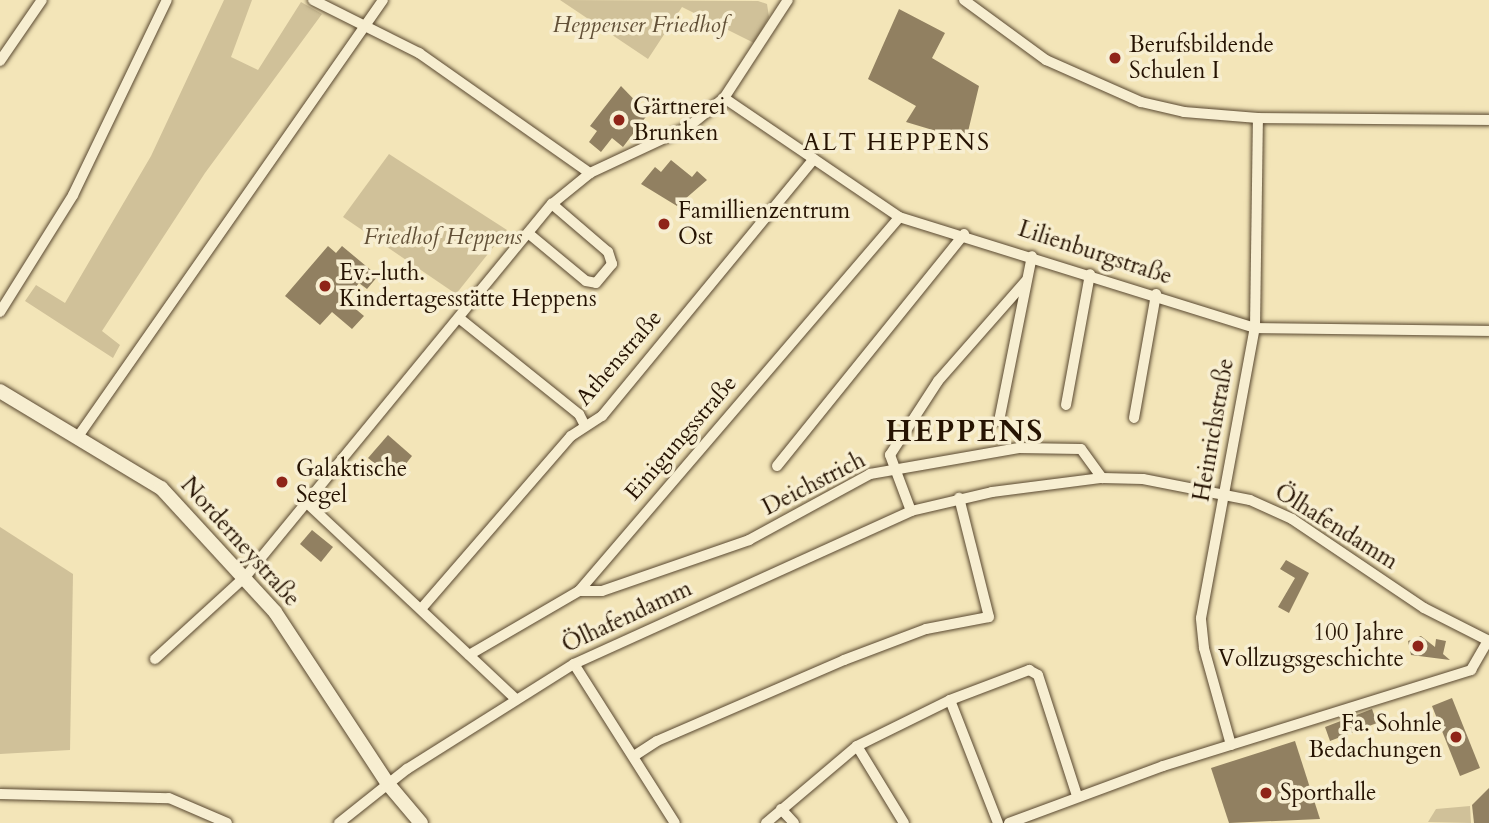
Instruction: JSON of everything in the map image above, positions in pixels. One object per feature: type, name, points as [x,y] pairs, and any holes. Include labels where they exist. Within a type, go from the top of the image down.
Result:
[{"type":"street","points":[[0,61],[42,0]]},
{"type":"street","points":[[0,312],[73,195],[167,0]]},
{"type":"street","points":[[313,0],[419,52],[590,173]]},
{"type":"street","points":[[77,438],[383,0]]},
{"type":"street","points":[[155,659],[246,576],[552,204],[590,173],[688,127],[724,98],[788,0]]},
{"type":"street","points":[[964,0],[1046,60],[1141,102],[1258,118],[1489,120]]},
{"type":"street","name":"Lilienburgstraße","points":[[724,98],[899,217],[964,234],[1255,328],[1489,331]]},
{"type":"street","name":"Heinrichstraße","points":[[1231,745],[1204,648],[1202,618],[1255,328],[1258,118]]},
{"type":"street","name":"Athenstraße","points":[[421,609],[585,426],[602,416],[814,159]]},
{"type":"street","points":[[528,233],[586,281],[596,282],[612,264],[608,252],[552,204]]},
{"type":"street","name":"Einigungsstraße","points":[[469,655],[579,592],[899,217]]},
{"type":"street","points":[[777,467],[964,234]]},
{"type":"street","points":[[999,421],[1032,256]]},
{"type":"street","points":[[1066,405],[1090,274]]},
{"type":"street","points":[[911,511],[894,471],[890,454],[938,381],[1026,281]]},
{"type":"street","points":[[1134,418],[1156,294]]},
{"type":"street","points":[[459,318],[579,414],[585,426]]},
{"type":"street","name":"Norderneystraße","points":[[0,391],[161,488],[246,576],[303,653],[388,784],[421,823]]},
{"type":"street","name":"Deichstrich","points":[[579,592],[602,591],[749,540],[870,474],[1019,448],[1081,449],[1102,478]]},
{"type":"street","name":"Ölhafendamm","points":[[339,823],[388,784],[574,664],[911,511],[959,498],[1102,478],[1224,492],[1292,519],[1473,635],[1489,641]]},
{"type":"street","points":[[634,756],[657,741],[844,660],[926,629],[989,617],[959,498]]},
{"type":"street","points":[[306,502],[516,699]]},
{"type":"street","points":[[1009,823],[1077,796],[1231,745],[1471,670],[1489,641]]},
{"type":"street","points":[[574,664],[676,823]]},
{"type":"street","points":[[766,823],[857,746],[950,700],[1029,670],[1038,675],[1077,796]]},
{"type":"street","points":[[950,700],[998,823]]},
{"type":"street","points":[[857,746],[905,823]]},
{"type":"street","points":[[0,794],[169,799],[228,823]]},
{"type":"street","points":[[781,808],[794,823]]},
{"type":"green space","points":[[224,0],[252,0],[231,57],[258,70],[301,2],[322,14],[205,173],[102,331],[120,345],[113,358],[25,301],[36,285],[65,303],[151,156]]},
{"type":"green space","name":"Heppenser Friedhof","points":[[560,0],[758,1],[767,4],[769,17],[754,43],[682,7],[648,59]]},
{"type":"green space","name":"Friedhof Heppens","points":[[389,154],[507,230],[456,294],[343,217]]},
{"type":"green space","points":[[0,527],[73,574],[70,750],[0,754]]},
{"type":"green space","points":[[1470,806],[1471,823],[1428,822],[1436,809]]},
{"type":"building","points":[[899,9],[945,33],[932,58],[979,86],[966,140],[906,122],[916,106],[868,79]]},
{"type":"building","name":"Gärtnerei Brunken","points":[[621,86],[648,114],[623,147],[612,138],[601,152],[589,142],[597,131],[590,126]]},
{"type":"building","points":[[671,160],[692,177],[697,171],[707,180],[677,206],[641,184],[655,167],[661,172]]},
{"type":"building","name":"Ev.-luth. Kindertagesstätte Heppens","points":[[328,246],[336,253],[342,246],[378,276],[367,289],[359,283],[345,300],[364,316],[352,329],[332,312],[320,325],[285,296]]},
{"type":"building","points":[[388,435],[412,456],[394,479],[368,458]]},
{"type":"building","points":[[312,530],[333,547],[321,562],[300,544]]},
{"type":"building","points":[[1286,560],[1309,573],[1289,613],[1278,607],[1295,578],[1280,569]]},
{"type":"building","points":[[1421,636],[1435,647],[1436,639],[1446,641],[1443,654],[1450,660],[1411,655],[1408,641]]},
{"type":"building","name":"Fa. Sohnle Bedachungen","points":[[1452,698],[1480,768],[1460,776],[1432,706]]},
{"type":"building","points":[[1372,709],[1377,723],[1330,741],[1325,727]]},
{"type":"building","name":"Sporthalle","points":[[1295,741],[1320,819],[1229,823],[1211,768]]},
{"type":"building","points":[[1489,788],[1489,823],[1474,823],[1472,805]]},
{"type":"place","name":"Berufsbildende Schulen I","points":[[1115,58]]},
{"type":"place","name":"Gärtnerei Brunken","points":[[619,120]]},
{"type":"place","name":"Famillienzentrum Ost","points":[[664,224]]},
{"type":"place","name":"Ev.-luth. Kindertagesstätte Heppens","points":[[325,286]]},
{"type":"place","name":"Galaktische Segel","points":[[282,482]]},
{"type":"place","name":"100 Jahre Vollzugsgeschichte","points":[[1418,646]]},
{"type":"place","name":"Fa. Sohnle Bedachungen","points":[[1456,737]]},
{"type":"place","name":"Sporthalle","points":[[1266,793]]},
{"type":"district","name":"ALT HEPPENS","points":[[897,143]]},
{"type":"district","name":"HEPPENS","points":[[965,432]]}]
